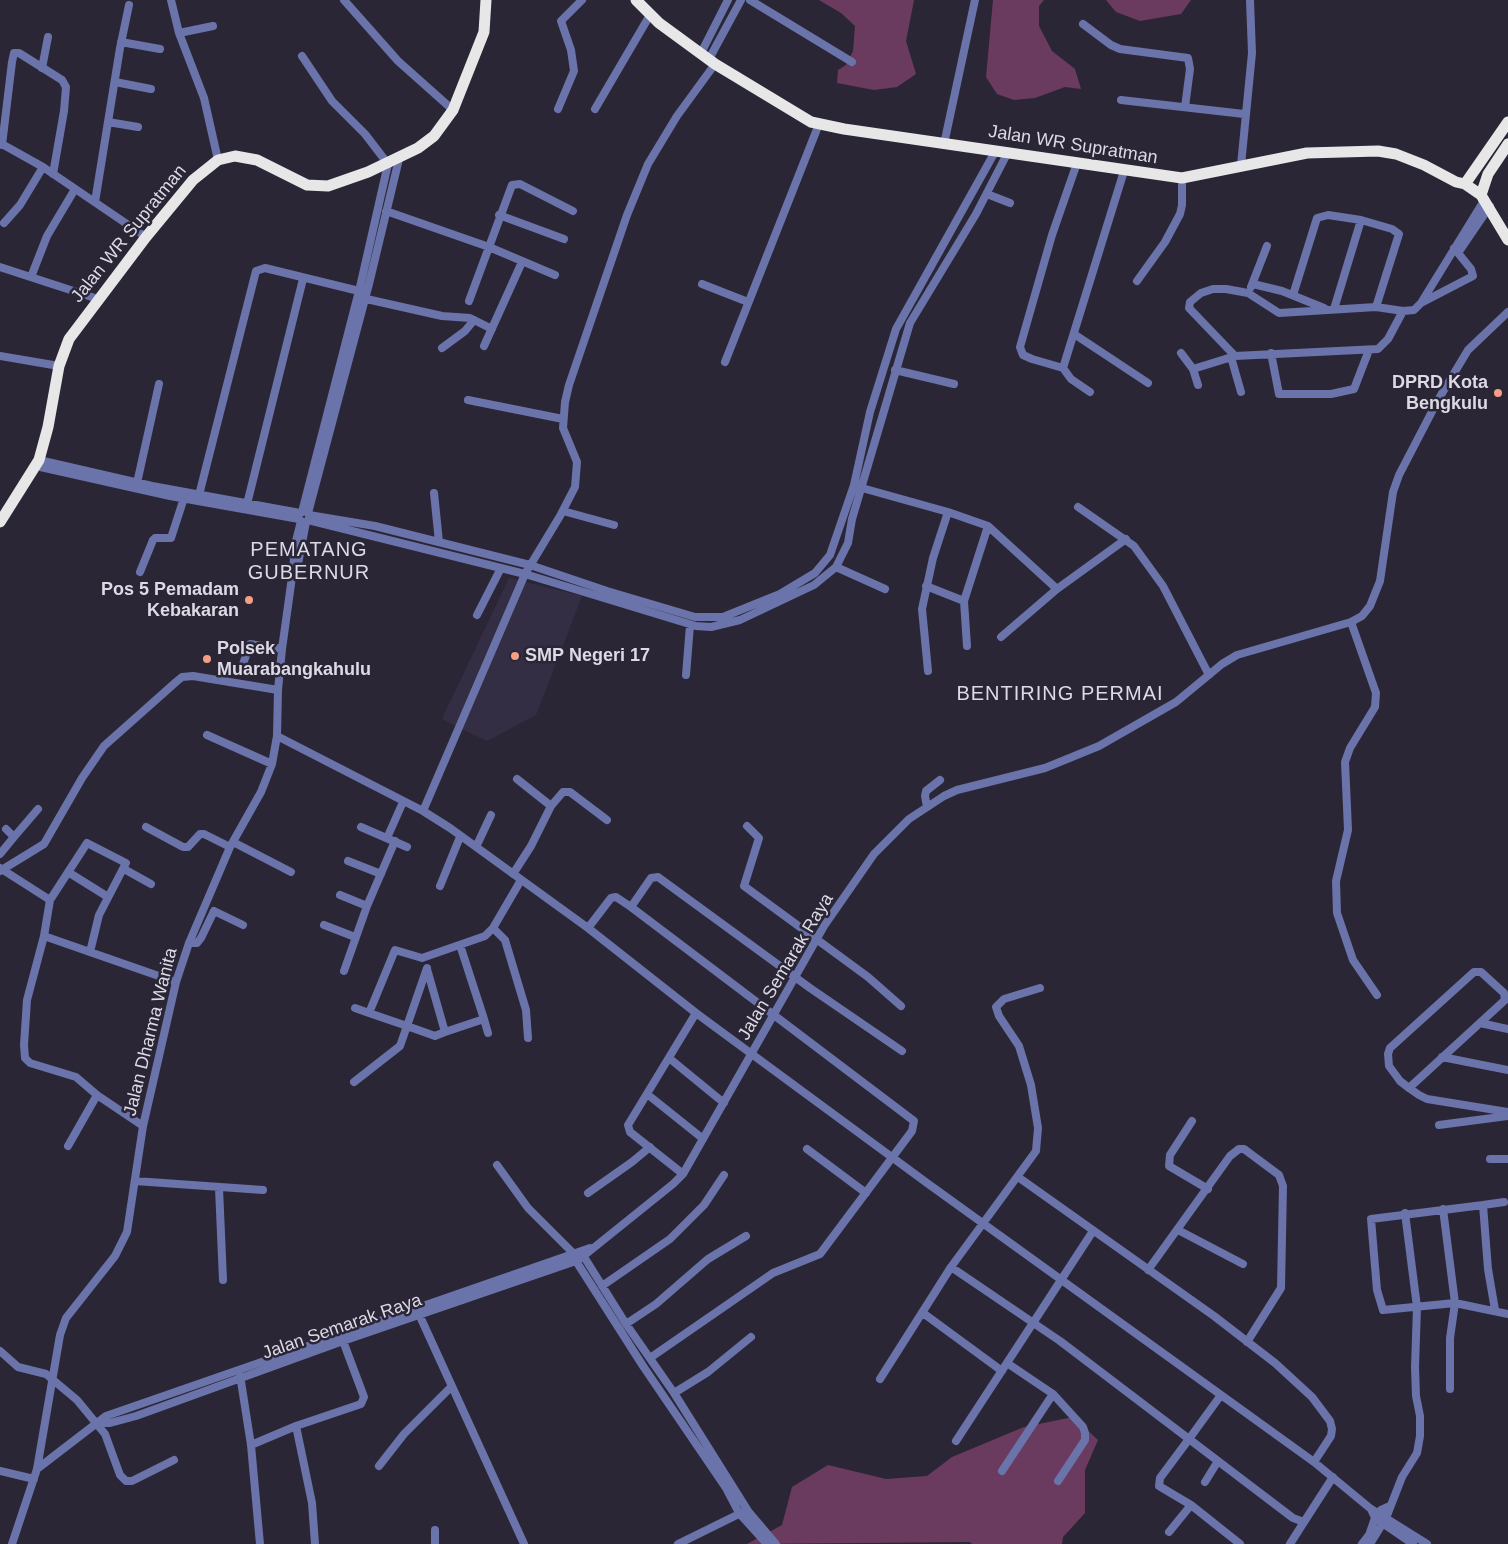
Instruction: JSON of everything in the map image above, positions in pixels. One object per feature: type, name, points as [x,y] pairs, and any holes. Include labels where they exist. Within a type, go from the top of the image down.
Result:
[{"type":"highway","points":[[218,160],[226,157],[245,157],[269,166],[295,180],[317,186],[342,182],[394,162],[434,136],[453,110],[484,32],[486,0]]},
{"type":"highway","name":"Jalan WR Supratman","points":[[636,0],[650,16],[708,59],[802,118],[819,124],[1182,178],[1308,153],[1378,151],[1407,158],[1465,184],[1485,200],[1508,240]]},
{"type":"highway","points":[[1465,184],[1508,122]]},
{"type":"highway","points":[[1485,200],[1488,174],[1508,144]]},
{"type":"highway","name":"Jalan WR Supratman","points":[[0,522],[38,463],[48,427],[59,366],[70,339],[98,299],[193,180],[218,160]]},
{"type":"street","points":[[171,0],[179,33],[204,98],[218,160]]},
{"type":"street","points":[[344,0],[398,61],[453,110]]},
{"type":"street","points":[[558,109],[574,71],[571,50],[562,22],[582,0]]},
{"type":"street","points":[[708,59],[728,0]]},
{"type":"street","points":[[423,811],[524,574],[564,511],[574,487],[578,473],[577,462],[563,428],[569,385],[627,215],[648,164],[677,116],[741,0]]},
{"type":"street","points":[[750,0],[852,62]]},
{"type":"street","points":[[944,144],[975,0]]},
{"type":"street","points":[[1241,165],[1244,114],[1252,53],[1250,0]]},
{"type":"street","points":[[95,202],[121,42],[129,5]]},
{"type":"street","points":[[595,109],[650,16]]},
{"type":"street","points":[[1084,24],[1111,45],[1120,49],[1188,58],[1190,69],[1185,107]]},
{"type":"street","points":[[179,33],[213,26]]},
{"type":"street","points":[[42,68],[48,37]]},
{"type":"street","points":[[121,42],[160,48]]},
{"type":"street","points":[[53,174],[64,111],[66,87],[62,80],[19,53],[13,56],[1,144],[53,174],[146,237]]},
{"type":"street","points":[[302,56],[332,101],[394,162]]},
{"type":"street","points":[[115,82],[151,88]]},
{"type":"street","points":[[1121,100],[1244,114]]},
{"type":"street","points":[[108,122],[138,126]]},
{"type":"street","points":[[725,362],[819,124]]},
{"type":"street","points":[[38,463],[184,498],[304,517],[337,518],[530,565],[672,611],[708,619],[723,617],[780,594],[815,573],[830,555],[842,525],[870,412],[887,355],[903,314],[996,150]]},
{"type":"street","points":[[38,463],[248,504],[304,517],[524,574],[690,625],[712,627],[740,620],[784,600],[823,579],[836,567],[848,543],[852,519],[910,323],[987,194],[1008,152]]},
{"type":"street","points":[[361,296],[386,211],[394,162]]},
{"type":"street","points":[[361,296],[394,162]]},
{"type":"street","points":[[1077,163],[1052,235],[1020,347],[1023,354],[1032,359],[1063,368],[1071,379],[1090,392]]},
{"type":"street","points":[[4,223],[20,205],[43,168]]},
{"type":"street","points":[[1063,368],[1124,170]]},
{"type":"street","points":[[1137,281],[1165,242],[1180,214],[1182,178]]},
{"type":"street","points":[[469,301],[499,215],[512,185],[520,184],[573,211]]},
{"type":"street","points":[[31,277],[47,236],[75,189]]},
{"type":"street","points":[[987,194],[1010,203]]},
{"type":"street","points":[[1241,392],[1233,357],[1190,310],[1190,302],[1201,293],[1213,289],[1248,293],[1279,314],[1376,307],[1403,311],[1414,310],[1421,303],[1436,278],[1456,251],[1485,200]]},
{"type":"street","points":[[386,211],[489,247],[554,275]]},
{"type":"street","points":[[499,215],[564,239]]},
{"type":"street","points":[[1293,296],[1317,218],[1328,215],[1361,220],[1392,229],[1399,234],[1376,307]]},
{"type":"street","points":[[1330,309],[1361,220]]},
{"type":"street","points":[[1248,293],[1267,246]]},
{"type":"street","points":[[1421,303],[1473,276],[1471,269],[1456,251]]},
{"type":"street","points":[[484,346],[522,262]]},
{"type":"street","points":[[0,268],[98,299]]},
{"type":"street","points":[[199,495],[256,271],[265,268],[361,296],[442,316],[474,320],[492,329]]},
{"type":"street","points":[[1436,278],[1448,290]]},
{"type":"street","points":[[248,504],[303,279]]},
{"type":"street","points":[[702,284],[748,302]]},
{"type":"street","points":[[1253,284],[1330,309]]},
{"type":"street","name":"Jalan Dharma Wanita","points":[[12,1544],[37,1469],[53,1379],[56,1347],[66,1318],[77,1301],[106,1268],[124,1239],[143,1126],[176,982],[188,943],[232,845],[260,792],[272,764],[278,736],[278,690],[282,649],[294,571],[298,564],[304,517],[361,296]]},
{"type":"street","points":[[1193,369],[1233,357],[1271,353],[1369,350],[1382,347],[1398,324],[1403,311]]},
{"type":"street","name":"Jalan Semarak Raya","points":[[240,1375],[578,1255],[590,1248],[668,1189],[683,1174],[815,940],[874,854],[926,806],[958,790],[1045,768],[1072,758],[1148,719],[1176,702],[1222,664],[1252,649],[1351,622],[1362,616],[1370,606],[1376,593],[1393,492],[1408,456],[1468,350],[1508,312]]},
{"type":"street","points":[[442,348],[465,332],[474,320]]},
{"type":"street","points":[[1074,334],[1148,383]]},
{"type":"street","points":[[1271,353],[1279,394],[1331,394],[1354,389],[1369,350]]},
{"type":"street","points":[[1181,353],[1193,369],[1198,385]]},
{"type":"street","points":[[0,356],[59,366]]},
{"type":"street","points":[[895,370],[954,384]]},
{"type":"street","points":[[137,483],[159,384]]},
{"type":"street","points":[[468,400],[563,419]]},
{"type":"street","points":[[870,412],[883,414]]},
{"type":"street","points":[[862,488],[948,512],[988,526],[1057,589]]},
{"type":"street","points":[[434,493],[439,542]]},
{"type":"street","points":[[140,572],[153,540],[155,538],[171,538],[184,498]]},
{"type":"street","points":[[1078,507],[1134,546],[1163,586],[1209,675]]},
{"type":"street","points":[[564,511],[614,525]]},
{"type":"street","points":[[928,670],[922,609],[926,586],[948,512]]},
{"type":"street","points":[[967,646],[964,601],[988,526]]},
{"type":"street","points":[[1001,637],[1057,589],[1126,539]]},
{"type":"street","points":[[836,567],[885,589]]},
{"type":"street","points":[[476,615],[501,568]]},
{"type":"street","points":[[815,573],[823,579]]},
{"type":"street","points":[[926,586],[964,601]]},
{"type":"street","points":[[1351,622],[1376,693],[1375,707],[1350,748],[1345,762],[1348,830],[1336,880],[1337,913],[1353,960],[1377,995]]},
{"type":"street","points":[[686,675],[690,625]]},
{"type":"street","points":[[242,667],[250,644],[282,649]]},
{"type":"street","points":[[50,900],[1,869],[44,844],[82,778],[104,746],[182,677],[192,676],[278,690]]},
{"type":"street","points":[[207,734],[272,764]]},
{"type":"street","points":[[278,736],[423,811],[518,877],[588,928],[696,1013],[753,1052],[981,1223],[1314,1462],[1413,1544]]},
{"type":"street","points":[[517,779],[551,806]]},
{"type":"street","points":[[926,806],[926,791],[940,780]]},
{"type":"street","points":[[369,1013],[395,950],[422,958],[484,936],[493,928],[551,806],[560,795],[568,791],[607,820]]},
{"type":"street","points":[[387,838],[404,802]]},
{"type":"street","points":[[0,854],[38,809]]},
{"type":"street","points":[[476,848],[491,815]]},
{"type":"street","points":[[747,826],[759,838],[744,886],[815,940],[868,977],[901,1006]]},
{"type":"street","points":[[146,827],[188,848],[200,834],[204,834],[291,872]]},
{"type":"street","points":[[361,827],[407,846]]},
{"type":"street","points":[[6,829],[14,837]]},
{"type":"street","points":[[440,886],[460,837]]},
{"type":"street","points":[[90,952],[99,915],[126,863],[87,842],[50,900],[44,936],[27,1000],[25,1058],[30,1063],[76,1077],[97,1095],[143,1126]]},
{"type":"street","points":[[344,971],[367,906],[395,842]]},
{"type":"street","points":[[348,861],[380,874]]},
{"type":"street","points":[[124,869],[151,884]]},
{"type":"street","points":[[68,872],[108,897]]},
{"type":"street","points":[[631,907],[651,878],[658,877],[902,1051]]},
{"type":"street","points":[[340,895],[367,906]]},
{"type":"street","points":[[588,928],[613,897],[631,907],[914,1121],[912,1131],[820,1254],[773,1273],[650,1358]]},
{"type":"street","points":[[188,943],[197,943],[214,911],[243,925]]},
{"type":"street","points":[[324,925],[356,937]]},
{"type":"street","points":[[493,928],[505,940],[526,1010],[528,1038]]},
{"type":"street","points":[[44,936],[176,982]]},
{"type":"street","points":[[460,945],[488,1033]]},
{"type":"street","points":[[422,958],[427,968],[445,1032]]},
{"type":"street","points":[[354,1082],[400,1046],[427,968]]},
{"type":"street","points":[[1409,1088],[1505,1000],[1506,996],[1481,972],[1477,971],[1390,1048],[1388,1058],[1392,1072],[1409,1088],[1434,1101],[1508,1112]]},
{"type":"street","points":[[880,1379],[923,1313],[923,1308],[950,1266],[1036,1151],[1038,1128],[1031,1085],[1019,1046],[999,1016],[996,1007],[1004,999],[1040,988]]},
{"type":"street","points":[[355,1008],[435,1036],[484,1019]]},
{"type":"street","points":[[683,1174],[628,1128],[696,1013]]},
{"type":"street","points":[[1480,1023],[1508,1029]]},
{"type":"street","points":[[1442,1057],[1508,1070]]},
{"type":"street","points":[[669,1058],[724,1103]]},
{"type":"street","points":[[647,1094],[702,1138]]},
{"type":"street","points":[[68,1146],[97,1095]]},
{"type":"street","points":[[1439,1125],[1508,1116]]},
{"type":"street","points":[[1192,1122],[1170,1155],[1169,1166],[1208,1189]]},
{"type":"street","points":[[588,1193],[650,1147]]},
{"type":"street","points":[[807,1149],[866,1193]]},
{"type":"street","points":[[1148,1270],[1230,1156],[1239,1149],[1244,1149],[1279,1175],[1283,1186],[1280,1288],[1247,1342]]},
{"type":"street","points":[[1490,1160],[1508,1159]]},
{"type":"street","points":[[497,1165],[528,1208],[578,1255],[602,1286],[674,1393],[743,1512],[776,1544]]},
{"type":"street","points":[[602,1286],[670,1239],[704,1205],[724,1175]]},
{"type":"street","points":[[1018,1177],[1247,1342],[1275,1363],[1312,1396],[1330,1421],[1331,1436],[1314,1462]]},
{"type":"street","points":[[135,1181],[263,1190]]},
{"type":"street","points":[[219,1188],[223,1280]]},
{"type":"street","points":[[1504,1202],[1405,1213],[1371,1219],[1377,1290],[1383,1310],[1455,1303],[1508,1314]]},
{"type":"street","points":[[1483,1205],[1488,1269],[1495,1310]]},
{"type":"street","points":[[1443,1210],[1455,1303],[1450,1338],[1450,1389]]},
{"type":"street","points":[[1370,1544],[1384,1520],[1402,1477],[1417,1453],[1420,1436],[1415,1368],[1416,1307],[1405,1213]]},
{"type":"street","points":[[1178,1230],[1243,1264]]},
{"type":"street","points":[[956,1441],[1093,1231]]},
{"type":"street","points":[[626,1324],[656,1304],[708,1259],[746,1236]]},
{"type":"street","points":[[578,1255],[726,1488],[767,1544]]},
{"type":"street","points":[[950,1266],[1032,1324],[1060,1341],[1293,1518],[1304,1522]]},
{"type":"street","points":[[418,1312],[524,1544]]},
{"type":"street","name":"Jalan Semarak Raya","points":[[37,1469],[106,1416],[343,1341],[418,1312]]},
{"type":"street","points":[[923,1313],[1002,1371]]},
{"type":"street","points":[[674,1393],[708,1372],[751,1338]]},
{"type":"street","points":[[251,1445],[296,1426],[361,1404],[364,1400],[343,1341]]},
{"type":"street","points":[[0,1351],[18,1367],[40,1371],[53,1379],[98,1423],[105,1434],[120,1476],[126,1481],[132,1481],[174,1460]]},
{"type":"street","points":[[1007,1363],[1053,1394],[1083,1427],[1086,1437],[1058,1481]]},
{"type":"street","points":[[240,1375],[251,1445],[260,1544]]},
{"type":"street","points":[[379,1466],[404,1434],[451,1387]]},
{"type":"street","points":[[1002,1471],[1053,1394]]},
{"type":"street","points":[[1221,1395],[1159,1482],[1162,1489],[1191,1505],[1240,1544]]},
{"type":"street","points":[[296,1426],[312,1503],[315,1544]]},
{"type":"street","points":[[1206,1482],[1218,1461]]},
{"type":"street","points":[[0,1471],[34,1479]]},
{"type":"street","points":[[1290,1544],[1334,1477]]},
{"type":"street","points":[[1169,1532],[1191,1505]]},
{"type":"street","points":[[1362,1544],[1369,1535],[1377,1515],[1390,1506]]},
{"type":"street","points":[[678,1544],[743,1512]]},
{"type":"street","points":[[1384,1520],[1427,1544]]},
{"type":"street","points":[[435,1530],[435,1544]]},
{"type":"shaded area","points":[[819,0],[914,0],[906,41],[916,74],[897,87],[874,90],[837,83],[838,70],[846,65],[853,51],[855,26],[841,13]]},
{"type":"shaded area","points":[[993,0],[1044,0],[1039,6],[1039,26],[1052,51],[1075,69],[1081,89],[1065,87],[1035,98],[1014,100],[997,94],[986,77]]},
{"type":"shaded area","points":[[1106,0],[1191,0],[1181,14],[1140,21],[1116,12]]},
{"type":"shaded area","name":"SMP Negeri 17","points":[[509,578],[582,596],[536,715],[487,741],[442,719]]},
{"type":"shaded area","points":[[1073,1417],[1098,1440],[1085,1470],[1085,1513],[1063,1537],[1062,1544],[972,1544],[970,1542],[747,1544],[782,1525],[792,1487],[828,1465],[886,1479],[927,1476],[952,1457],[1024,1427]]},
{"type":"place","name":"DPRD Kota Bengkulu","points":[[1498,393]]},
{"type":"place","name":"Pos 5 Pemadam Kebakaran","points":[[249,600]]},
{"type":"place","name":"SMP Negeri 17","points":[[515,656]]},
{"type":"place","name":"Polsek Muarabangkahulu","points":[[207,659]]},
{"type":"district","name":"PEMATANG GUBERNUR","points":[[309,562]]},
{"type":"district","name":"BENTIRING PERMAI","points":[[1060,694]]}]
